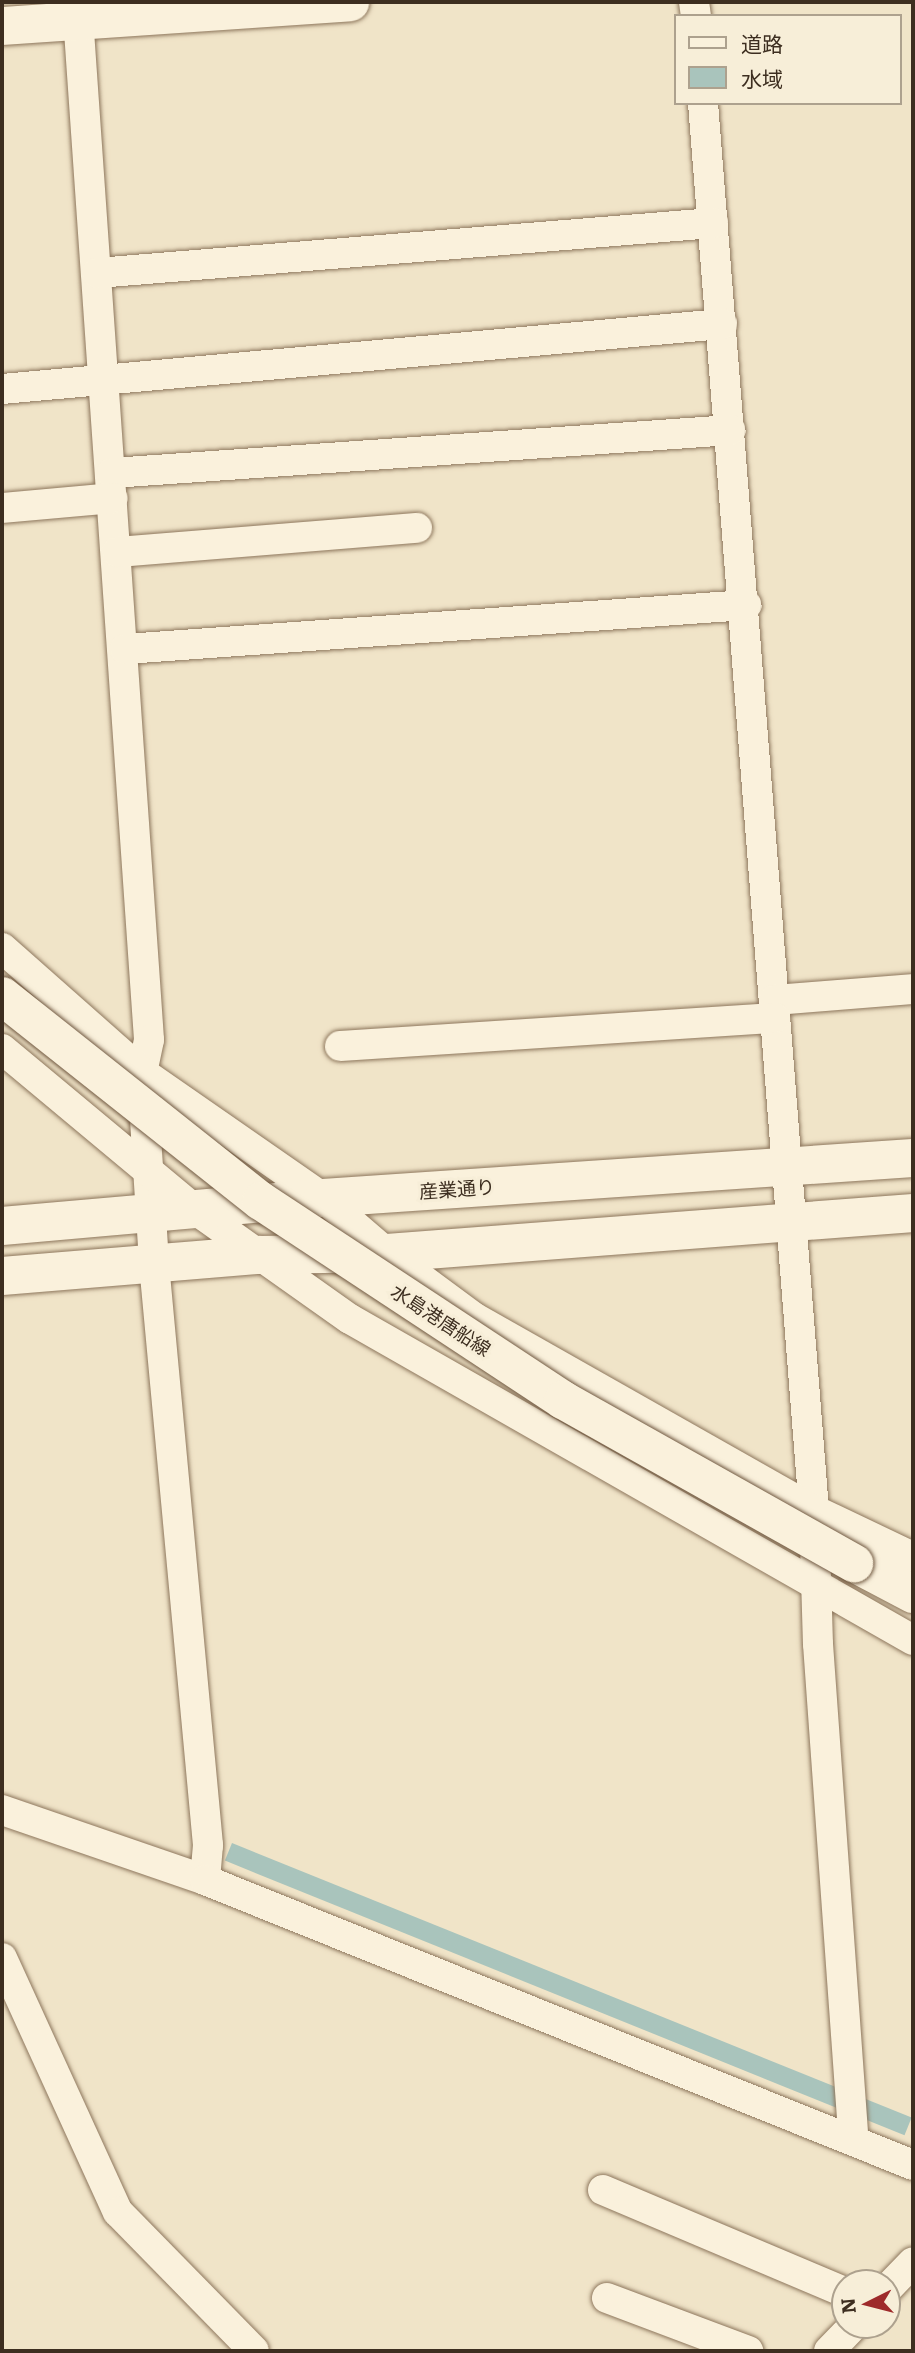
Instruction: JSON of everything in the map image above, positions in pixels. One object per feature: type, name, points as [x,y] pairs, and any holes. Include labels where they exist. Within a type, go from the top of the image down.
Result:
[{"type":"street","points":[[2,26],[78,11],[350,2]]},
{"type":"street","points":[[78,11],[125,649],[149,1040],[142,1072],[151,1213],[208,1845],[205,1880]]},
{"type":"street","points":[[703,105],[746,605],[789,1223],[814,1510],[818,1644],[855,2141]]},
{"type":"street","points":[[97,273],[713,223]]},
{"type":"street","points":[[2,389],[722,324]]},
{"type":"street","points":[[2,508],[113,486],[731,430]]},
{"type":"street","points":[[117,552],[417,528]]},
{"type":"street","points":[[125,649],[746,605]]},
{"type":"street","points":[[2,948],[142,1072],[323,1198],[387,1253],[475,1318],[814,1510],[913,1557]]},
{"type":"street","points":[[340,1046],[775,1009],[913,989]]},
{"type":"street","name":"水島港唐船線","points":[[2,996],[272,1208],[563,1400],[913,1594]]},
{"type":"street","points":[[2,1049],[193,1208],[350,1319],[913,1640]]},
{"type":"street","name":"産業通り","points":[[2,1226],[323,1198],[913,1158]]},
{"type":"street","points":[[2,1276],[260,1255],[387,1253],[913,1213]]},
{"type":"street","points":[[2,1810],[205,1880],[913,2165]]},
{"type":"street","points":[[2,1958],[118,2212],[254,2351]]},
{"type":"street","points":[[603,2190],[831,2286]]},
{"type":"street","points":[[607,2298],[748,2351]]},
{"type":"water","points":[[232,1843],[912,2118],[905,2135],[225,1861]]}]
